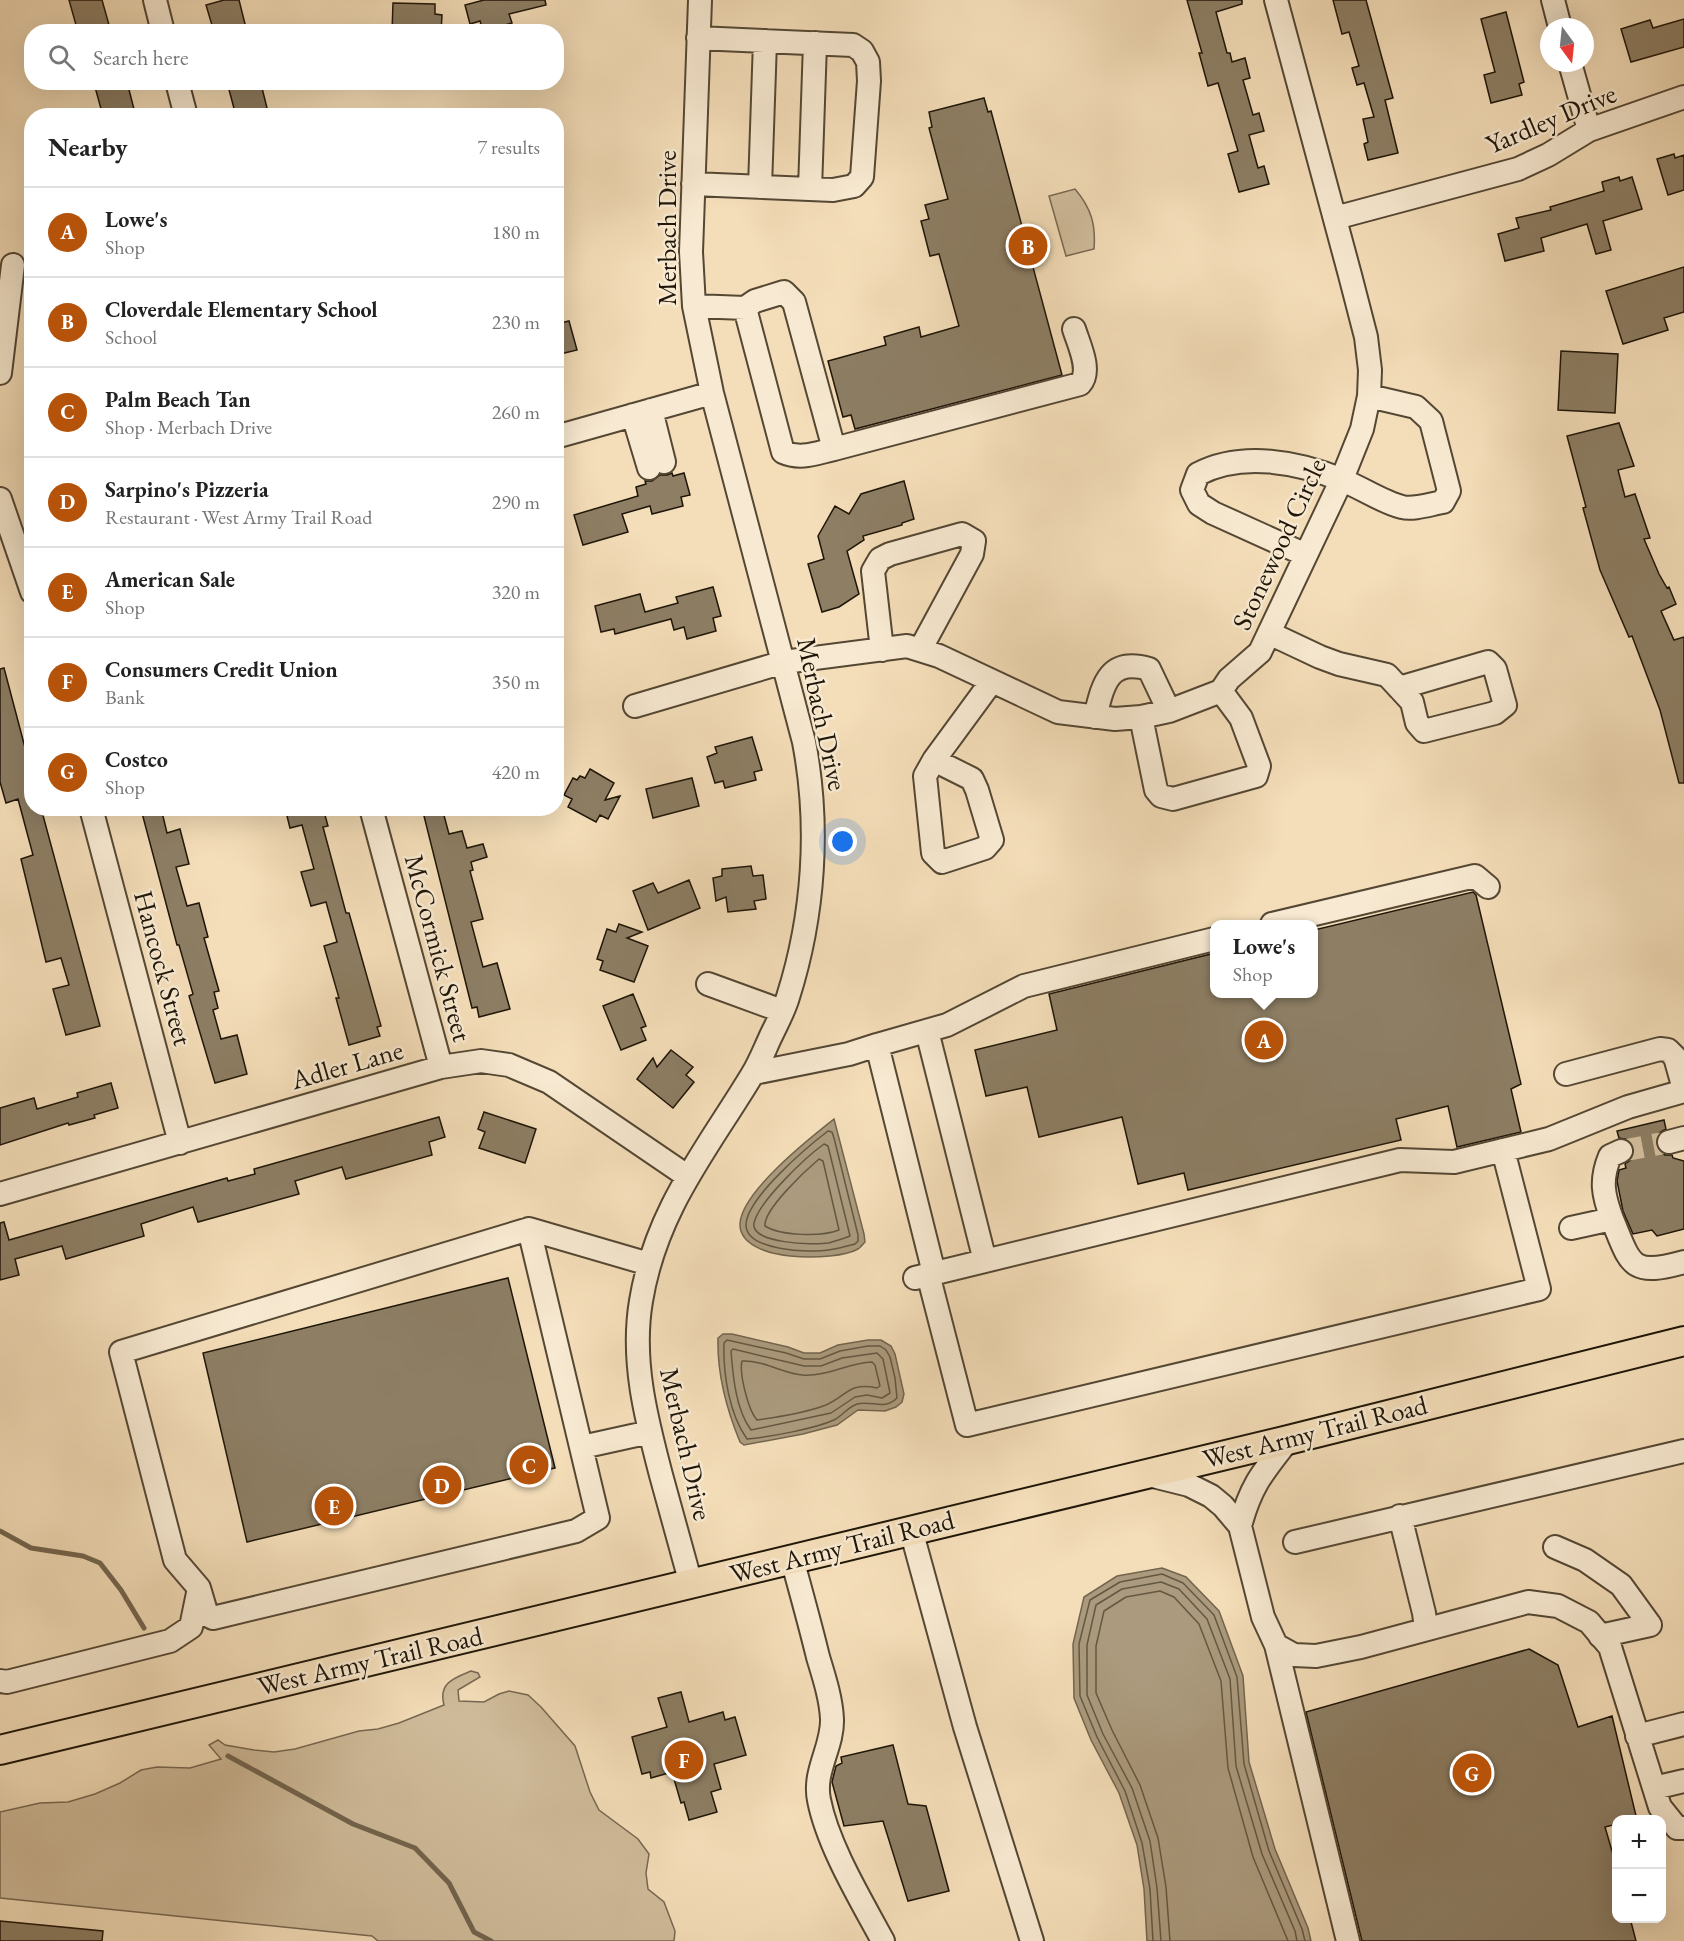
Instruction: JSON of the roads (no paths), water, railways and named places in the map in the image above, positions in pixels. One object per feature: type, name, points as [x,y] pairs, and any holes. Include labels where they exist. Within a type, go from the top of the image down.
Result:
[{"type":"main road","name":"West Army Trail Road","points":[[0,1750],[1288,1440],[1684,1341]]},
{"type":"street","points":[[155,0],[161,24]]},
{"type":"street","name":"Merbach Drive","points":[[691,1584],[644,1407],[637,1342],[641,1302],[649,1264],[662,1227],[687,1176],[754,1072],[788,999],[807,915],[813,823],[807,760],[784,662],[712,393],[694,306],[691,252],[700,0]]},
{"type":"street","name":"Stonewood Circle","points":[[635,706],[784,662],[907,645],[939,656],[1058,712],[1115,719],[1141,717],[1169,711],[1221,691],[1229,679],[1260,652],[1342,480],[1362,429],[1369,396],[1370,370],[1366,338],[1276,0]]},
{"type":"street","points":[[1553,0],[1558,18]]},
{"type":"street","points":[[693,184],[810,189],[845,189],[854,186],[862,177],[869,81],[868,62],[862,51],[853,45],[698,38]]},
{"type":"street","points":[[760,187],[765,41]]},
{"type":"street","points":[[810,189],[815,43]]},
{"type":"street","points":[[1573,72],[1589,130]]},
{"type":"street","points":[[179,90],[184,108]]},
{"type":"street","name":"Yardley Drive","points":[[1335,218],[1518,169],[1548,155],[1589,130],[1684,97]]},
{"type":"street","points":[[0,373],[15,264]]},
{"type":"street","points":[[694,306],[745,308],[755,301],[783,292],[794,302],[834,450]]},
{"type":"street","points":[[745,308],[783,452],[798,456],[834,450],[1080,384],[1085,375],[1074,329]]},
{"type":"street","points":[[564,435],[712,393]]},
{"type":"street","points":[[1306,555],[1213,513],[1199,504],[1192,490],[1198,474],[1213,466],[1239,462],[1281,462],[1316,470],[1403,507],[1443,502],[1449,491],[1431,421],[1416,407],[1369,396]]},
{"type":"street","points":[[642,413],[656,465]]},
{"type":"street","points":[[0,499],[24,569]]},
{"type":"street","points":[[882,650],[873,571],[880,559],[890,554],[962,534],[974,541],[972,554],[920,650]]},
{"type":"street","points":[[1269,633],[1329,661],[1388,675],[1399,688]]},
{"type":"street","points":[[1095,717],[1100,694],[1108,676],[1121,668],[1136,665],[1149,669],[1169,711]]},
{"type":"street","points":[[934,760],[992,681]]},
{"type":"street","points":[[1141,717],[1156,790],[1161,796],[1173,799],[1256,777],[1259,766],[1241,718],[1221,691]]},
{"type":"street","name":"Hancock Street","points":[[93,816],[180,1143]]},
{"type":"street","name":"McCormick Street","points":[[373,816],[441,1067]]},
{"type":"street","points":[[1289,920],[1475,876],[1488,887]]},
{"type":"street","points":[[754,1072],[849,1054],[947,1025],[1024,986],[1210,940]]},
{"type":"street","points":[[708,984],[782,1011]]},
{"type":"street","points":[[927,1031],[985,1261]]},
{"type":"street","points":[[877,1045],[925,1275],[967,1425],[1539,1289],[1503,1150]]},
{"type":"street","points":[[925,1275],[1400,1160],[1454,1162],[1549,1139],[1628,1107],[1684,1090],[1675,1057],[1668,1050],[1660,1049],[1566,1074]]},
{"type":"street","name":"Adler Lane","points":[[0,1194],[441,1067],[481,1061],[509,1065],[549,1082],[687,1176]]},
{"type":"street","points":[[1622,1150],[1610,1156],[1605,1173],[1604,1196],[1628,1258],[1638,1266],[1660,1269],[1684,1262]]},
{"type":"street","points":[[1570,1228],[1612,1219]]},
{"type":"street","points":[[529,1229],[598,1518],[576,1531],[213,1618],[207,1615],[199,1588],[175,1560],[121,1352],[529,1229],[649,1264]]},
{"type":"street","points":[[582,1447],[650,1432]]},
{"type":"street","points":[[1240,1526],[1248,1498],[1257,1479],[1288,1440]]},
{"type":"street","points":[[1295,1542],[1684,1451]]},
{"type":"street","points":[[1145,1474],[1189,1485],[1211,1496],[1240,1526],[1263,1617],[1276,1645],[1348,1941]]},
{"type":"street","points":[[1400,1516],[1426,1629]]},
{"type":"street","points":[[911,1530],[965,1727],[1032,1941]]},
{"type":"street","points":[[1555,1547],[1585,1560],[1621,1584],[1650,1624],[1600,1636]]},
{"type":"street","points":[[792,1559],[829,1697],[832,1721],[829,1741],[821,1765],[818,1798],[834,1843],[856,1892],[883,1941]]},
{"type":"street","points":[[0,1681],[7,1682],[170,1641],[191,1627],[199,1588]]},
{"type":"street","points":[[1276,1645],[1294,1655],[1316,1656],[1361,1647],[1528,1602],[1558,1606],[1588,1622],[1610,1647],[1660,1807],[1677,1828],[1684,1828]]},
{"type":"street","points":[[1637,1736],[1684,1724]]},
{"type":"street","points":[[1654,1788],[1684,1781]]},
{"type":"water","points":[[834,1119],[865,1242],[859,1249],[846,1253],[810,1257],[790,1256],[755,1246],[744,1237],[740,1224],[743,1211],[778,1167]]},
{"type":"water","points":[[723,1334],[788,1347],[804,1353],[820,1353],[838,1345],[881,1340],[891,1346],[895,1354],[904,1394],[902,1402],[885,1411],[858,1410],[837,1425],[744,1445],[740,1442],[723,1391],[718,1338]]},
{"type":"water","points":[[1162,1568],[1186,1577],[1219,1611],[1243,1676],[1249,1762],[1275,1849],[1308,1928],[1311,1941],[1147,1941],[1144,1889],[1137,1845],[1119,1793],[1091,1740],[1074,1698],[1073,1644],[1084,1597],[1117,1576]]},
{"type":"waterway","points":[[0,1531],[31,1548],[83,1556],[100,1563],[121,1590],[144,1628]]},
{"type":"waterway","points":[[228,1756],[353,1824],[415,1848],[449,1883],[474,1932],[491,1941]]},
{"type":"tunnel","points":[[1621,1151],[1669,1142]]},
{"type":"place","name":"Cloverdale Elementary School","points":[[1028,246]]},
{"type":"place","name":"Lowe's","points":[[1264,1040]]},
{"type":"place","name":"Palm Beach Tan","points":[[529,1465]]},
{"type":"place","name":"Sarpino's Pizzeria","points":[[442,1485]]},
{"type":"place","name":"American Sale","points":[[334,1506]]},
{"type":"place","name":"Consumers Credit Union","points":[[684,1760]]},
{"type":"place","name":"Costco","points":[[1472,1773]]}]
